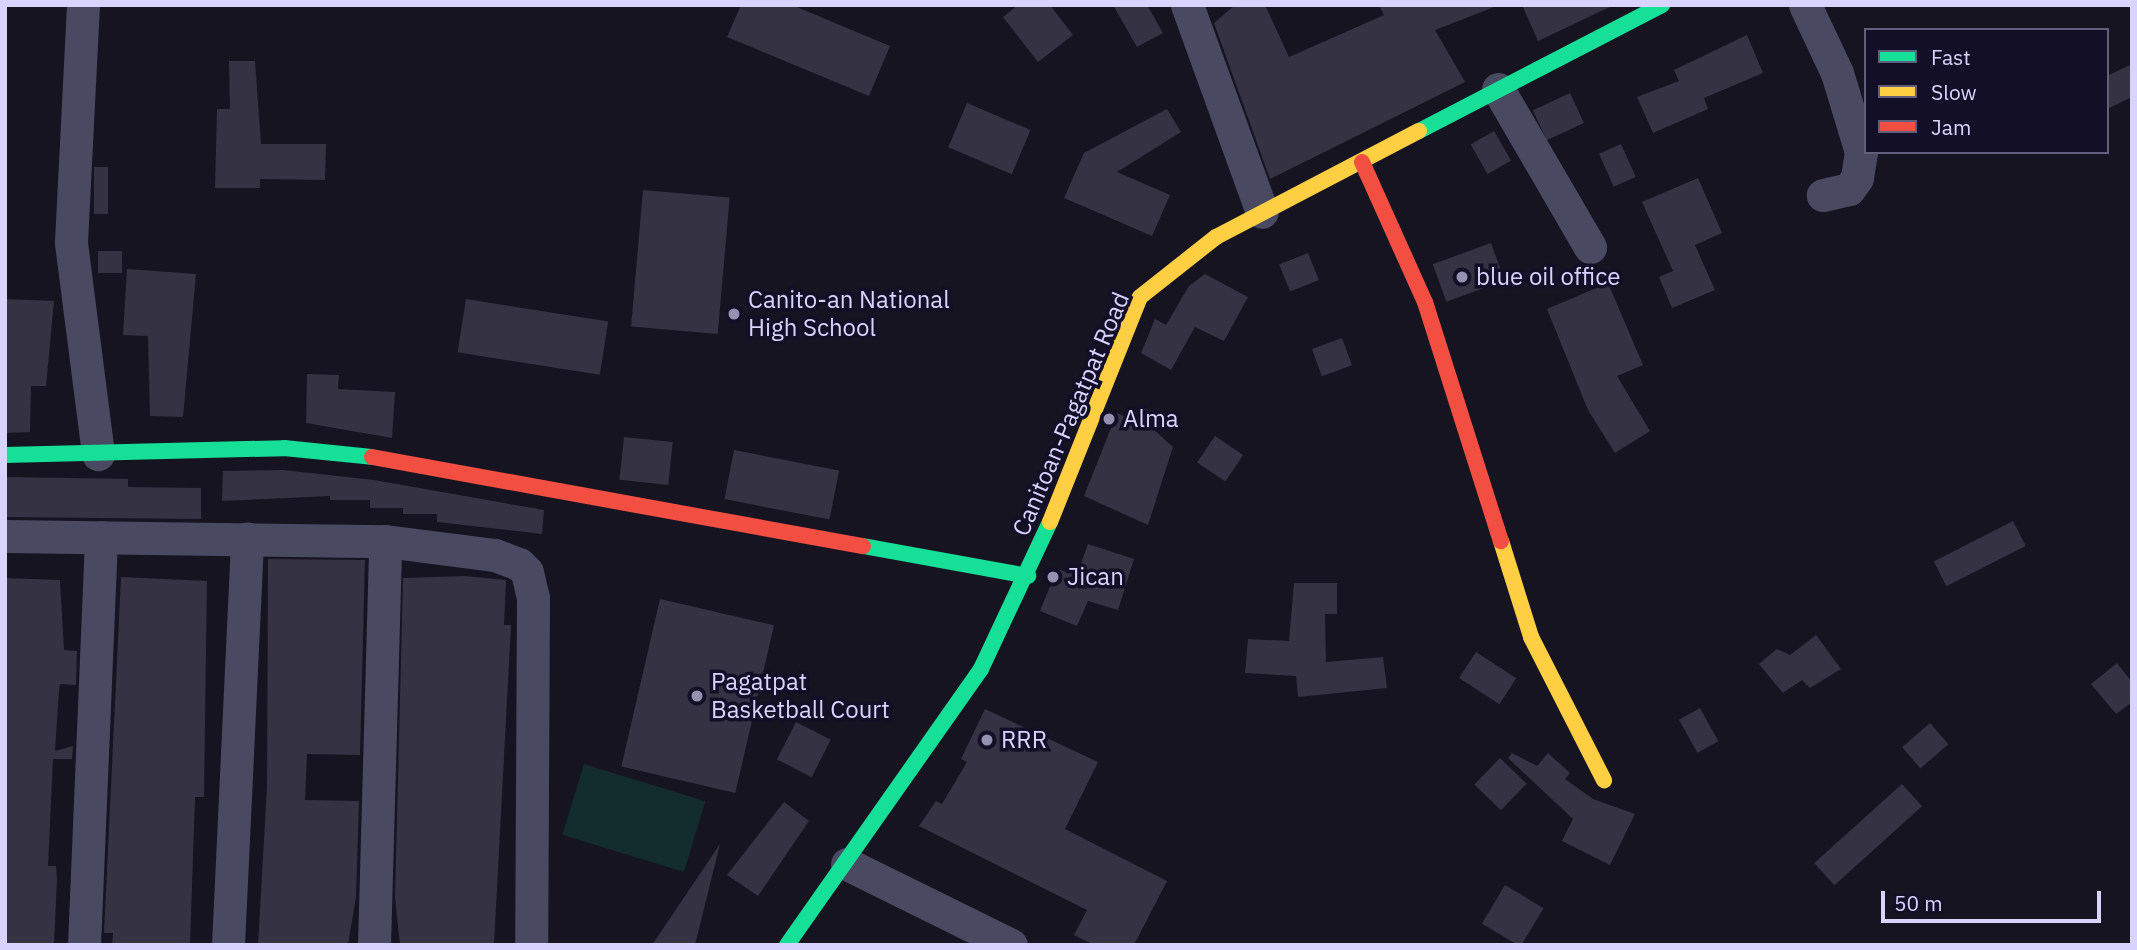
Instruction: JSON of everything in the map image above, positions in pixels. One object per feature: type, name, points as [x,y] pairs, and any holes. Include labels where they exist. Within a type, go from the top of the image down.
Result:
[{"type":"street","points":[[83,5],[71,243],[98,454]]},
{"type":"street","points":[[1187,5],[1262,212]]},
{"type":"street","name":"Canitoan-Pagatpat Road","points":[[787,945],[847,864],[981,670],[1028,576],[1140,297],[1216,237],[1662,5]]},
{"type":"street","points":[[1805,5],[1842,84],[1861,152],[1857,178],[1849,189],[1823,195]]},
{"type":"street","points":[[1498,89],[1590,247]]},
{"type":"street","points":[[1362,162],[1430,314],[1531,638],[1604,780]]},
{"type":"street","points":[[5,455],[284,448],[377,458],[1028,576]]},
{"type":"street","points":[[5,536],[385,541],[495,555],[519,564],[530,579],[531,945]]},
{"type":"street","points":[[84,945],[101,537]]},
{"type":"street","points":[[228,945],[247,538]]},
{"type":"street","points":[[374,945],[385,541]]},
{"type":"street","points":[[847,864],[1011,945]]},
{"type":"green space","points":[[584,764],[705,801],[684,872],[562,835]]},
{"type":"building","points":[[741,5],[792,5],[890,46],[869,96],[727,37]]},
{"type":"building","points":[[1018,5],[1050,5],[1073,35],[1038,62],[1003,17]]},
{"type":"building","points":[[1113,5],[1147,5],[1163,33],[1137,47]]},
{"type":"building","points":[[1235,5],[1265,5],[1289,57],[1384,15],[1379,5],[1494,7],[1435,30],[1465,82],[1270,179],[1214,23]]},
{"type":"building","points":[[1522,5],[1614,5],[1538,41]]},
{"type":"building","points":[[1747,35],[1763,73],[1704,98],[1708,109],[1653,133],[1637,97],[1679,81],[1674,70]]},
{"type":"building","points":[[229,61],[255,61],[261,144],[326,144],[325,180],[260,179],[260,188],[215,188],[217,109],[230,109]]},
{"type":"building","points":[[2132,64],[2132,97],[2109,108],[2109,75]]},
{"type":"building","points":[[1570,93],[1584,123],[1547,140],[1533,110]]},
{"type":"building","points":[[967,103],[1031,130],[1012,174],[948,147]]},
{"type":"building","points":[[1167,109],[1181,132],[1117,172],[1170,195],[1152,236],[1064,198],[1084,153]]},
{"type":"building","points":[[1494,131],[1511,160],[1488,174],[1471,144]]},
{"type":"building","points":[[1621,144],[1636,177],[1614,187],[1599,154]]},
{"type":"building","points":[[94,167],[108,167],[108,214],[94,214]]},
{"type":"building","points":[[1698,178],[1722,233],[1695,245],[1715,290],[1672,308],[1659,277],[1673,271],[1642,202]]},
{"type":"building","points":[[643,190],[730,198],[718,334],[631,326]]},
{"type":"building","name":"blue oil office","points":[[1491,243],[1505,281],[1446,302],[1433,264]]},
{"type":"building","points":[[98,251],[122,251],[122,273],[98,273]]},
{"type":"building","points":[[1308,253],[1319,280],[1290,292],[1279,265]]},
{"type":"building","points":[[127,269],[196,274],[183,417],[150,416],[148,336],[123,335]]},
{"type":"building","points":[[1205,274],[1248,297],[1224,341],[1195,327],[1171,370],[1141,353],[1155,319],[1166,325],[1189,286]]},
{"type":"building","points":[[1608,283],[1643,365],[1617,376],[1650,431],[1615,453],[1588,410],[1547,309]]},
{"type":"building","points":[[5,299],[54,301],[46,386],[31,386],[30,432],[5,433]]},
{"type":"building","points":[[466,299],[608,322],[600,375],[458,352]]},
{"type":"building","points":[[1342,338],[1352,365],[1322,376],[1312,349]]},
{"type":"building","points":[[307,374],[339,375],[338,389],[395,392],[392,438],[306,423]]},
{"type":"building","points":[[1117,413],[1153,429],[1173,447],[1148,525],[1084,496]]},
{"type":"building","points":[[1215,436],[1243,455],[1225,482],[1197,463]]},
{"type":"building","points":[[624,437],[673,442],[668,485],[620,480]]},
{"type":"building","points":[[734,450],[839,470],[829,519],[724,499]]},
{"type":"building","points":[[283,470],[374,480],[544,510],[542,534],[437,522],[437,514],[403,514],[403,508],[370,508],[370,500],[330,500],[330,496],[222,501],[223,471]]},
{"type":"building","points":[[5,477],[128,479],[128,487],[201,488],[201,519],[5,517]]},
{"type":"building","points":[[2013,521],[2026,546],[1946,586],[1934,561]]},
{"type":"building","points":[[1088,544],[1134,559],[1118,610],[1088,601],[1077,626],[1040,611],[1057,569],[1070,573],[1072,566],[1079,569]]},
{"type":"building","points":[[268,559],[365,560],[360,755],[307,754],[305,800],[359,801],[356,897],[348,945],[258,945],[267,787]]},
{"type":"building","points":[[465,576],[506,580],[504,625],[511,625],[494,945],[400,945],[395,898],[403,578]]},
{"type":"building","points":[[121,577],[207,581],[204,797],[195,797],[190,945],[112,945],[113,933],[104,933]]},
{"type":"building","points":[[5,578],[60,580],[64,650],[77,651],[76,685],[60,684],[55,751],[73,746],[72,759],[53,759],[48,866],[56,866],[57,879],[54,945],[5,945]]},
{"type":"building","points":[[1294,583],[1337,583],[1337,614],[1325,614],[1326,662],[1383,657],[1387,688],[1298,697],[1296,676],[1245,673],[1248,639],[1289,641]]},
{"type":"building","name":"Pagatpat Basketball Court","points":[[660,599],[774,625],[735,793],[621,767]]},
{"type":"building","points":[[1816,635],[1841,669],[1810,688],[1802,680],[1783,693],[1759,664],[1777,649],[1790,655]]},
{"type":"building","points":[[1476,652],[1516,678],[1499,704],[1459,678]]},
{"type":"building","points":[[2117,663],[2132,682],[2132,702],[2116,714],[2091,684]]},
{"type":"building","points":[[1700,708],[1718,741],[1697,753],[1679,720]]},
{"type":"building","points":[[985,709],[1098,762],[1065,829],[1167,881],[1134,945],[1094,945],[1074,935],[1087,910],[919,826],[936,801],[942,804],[967,762],[961,759]]},
{"type":"building","points":[[796,722],[831,740],[812,777],[777,759]]},
{"type":"building","points":[[1930,723],[1948,744],[1920,768],[1902,747]]},
{"type":"building","points":[[1512,753],[1537,766],[1548,753],[1570,773],[1565,779],[1593,799],[1635,814],[1610,865],[1562,841],[1573,819],[1508,758]]},
{"type":"building","points":[[1500,758],[1527,784],[1501,810],[1474,785]]},
{"type":"building","points":[[1902,784],[1922,806],[1834,885],[1814,863]]},
{"type":"building","points":[[784,802],[809,821],[758,896],[727,875]]},
{"type":"building","points":[[720,844],[695,945],[652,945]]},
{"type":"building","points":[[1505,885],[1544,908],[1521,945],[1482,924]]},
{"type":"traffic: fast","points":[[1419,131],[1662,5]]},
{"type":"traffic: fast","points":[[5,455],[284,448],[372,457]]},
{"type":"traffic: fast","points":[[787,945],[981,669],[1050,522]]},
{"type":"traffic: fast","points":[[863,546],[1028,576]]},
{"type":"traffic: slow","points":[[1050,522],[1140,297],[1216,237],[1419,131]]},
{"type":"traffic: slow","points":[[1501,541],[1531,637],[1604,780]]},
{"type":"traffic: jam","points":[[1362,162],[1425,302],[1501,541]]},
{"type":"traffic: jam","points":[[372,457],[863,546]]},
{"type":"place","name":"blue oil office","points":[[1462,277]]},
{"type":"place","name":"Canito-an National High School","points":[[734,314]]},
{"type":"place","name":"Alma","points":[[1109,419]]},
{"type":"place","name":"Jican","points":[[1053,577]]},
{"type":"place","name":"Pagatpat Basketball Court","points":[[697,696]]},
{"type":"place","name":"RRR","points":[[987,740]]}]
